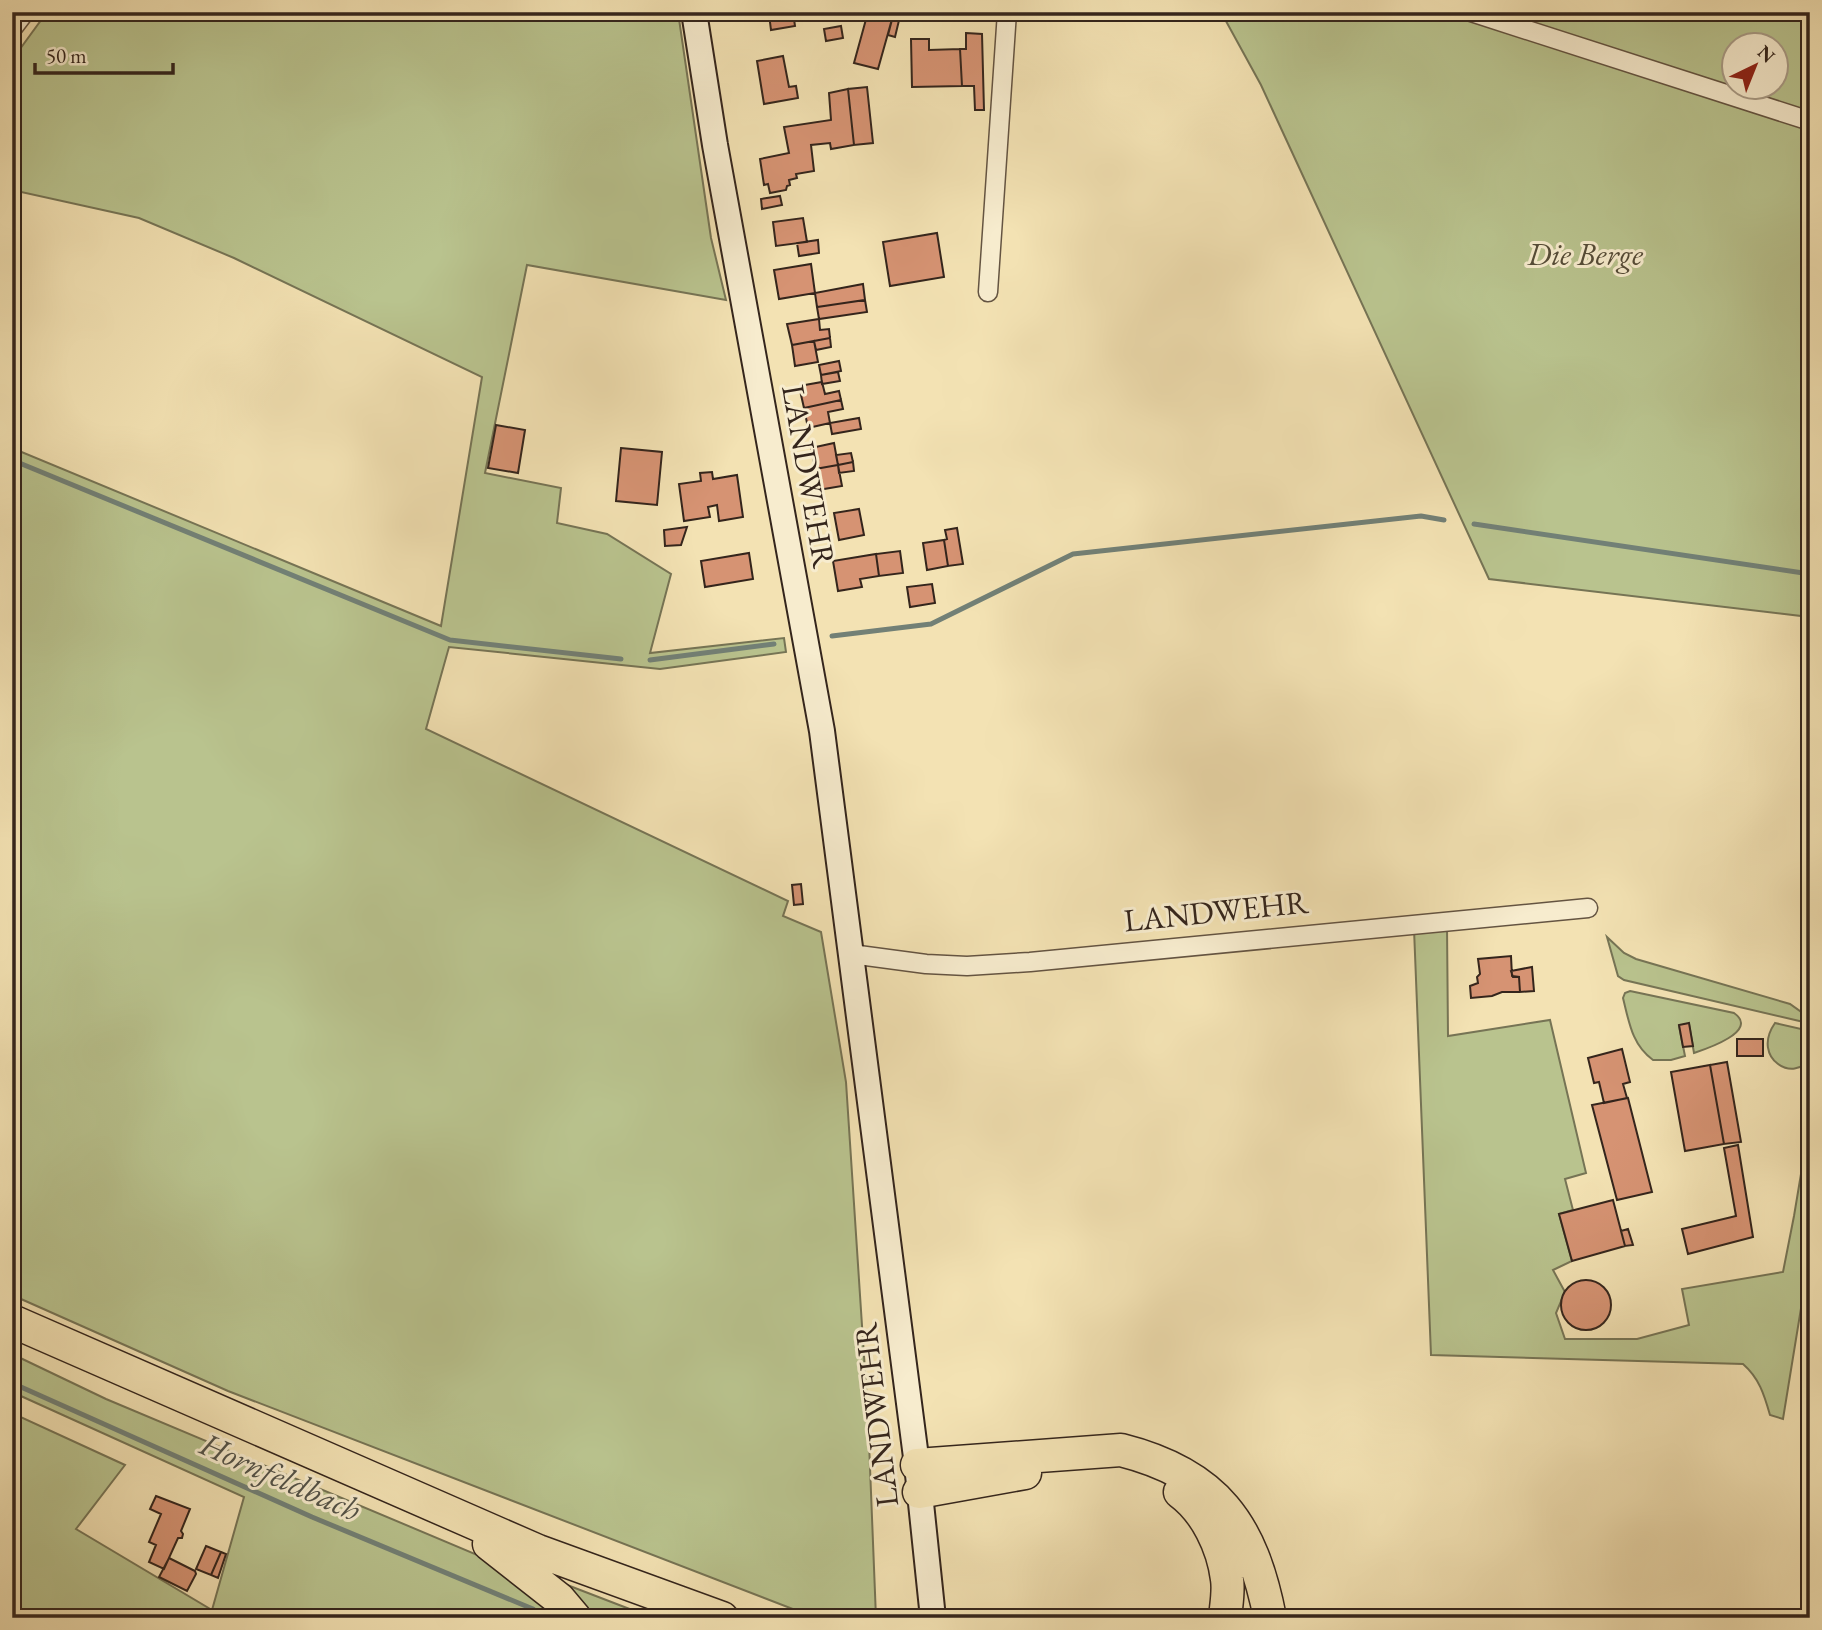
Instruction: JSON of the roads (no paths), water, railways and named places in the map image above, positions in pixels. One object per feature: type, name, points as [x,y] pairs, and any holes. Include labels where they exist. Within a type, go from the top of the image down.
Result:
[{"type":"highway","points":[[12,1321],[538,1551],[722,1618]]},
{"type":"highway","points":[[12,1338],[489,1544],[682,1618]]},
{"type":"highway","points":[[918,1479],[1121,1450],[1175,1467],[1201,1483],[1225,1507],[1247,1541],[1263,1583],[1270,1618]]},
{"type":"highway","points":[[918,1479],[1093,1463],[1125,1463],[1153,1474],[1187,1497],[1208,1522],[1220,1550],[1228,1580],[1225,1618]]},
{"type":"highway","points":[[489,1544],[559,1599],[575,1618]]},
{"type":"main road","name":"LANDWEHR","points":[[694,12],[715,145],[822,731],[918,1479],[933,1618]]},
{"type":"street","points":[[12,29],[25,12]]},
{"type":"street","points":[[988,292],[1007,12]]},
{"type":"street","points":[[1471,12],[1810,121]]},
{"type":"street","name":"LANDWEHR","points":[[851,954],[926,964],[1004,964],[1588,908]]},
{"type":"waterway","points":[[12,460],[450,640],[621,659]]},
{"type":"waterway","points":[[832,636],[931,624],[1073,554],[1421,516],[1444,520]]},
{"type":"waterway","points":[[1474,524],[1810,574]]},
{"type":"waterway","points":[[650,660],[774,644]]},
{"type":"waterway","name":"Hornfeldbach","points":[[12,1383],[312,1517],[533,1609]]},
{"type":"park label","name":"Die Berge","points":[[1585,254]]}]
